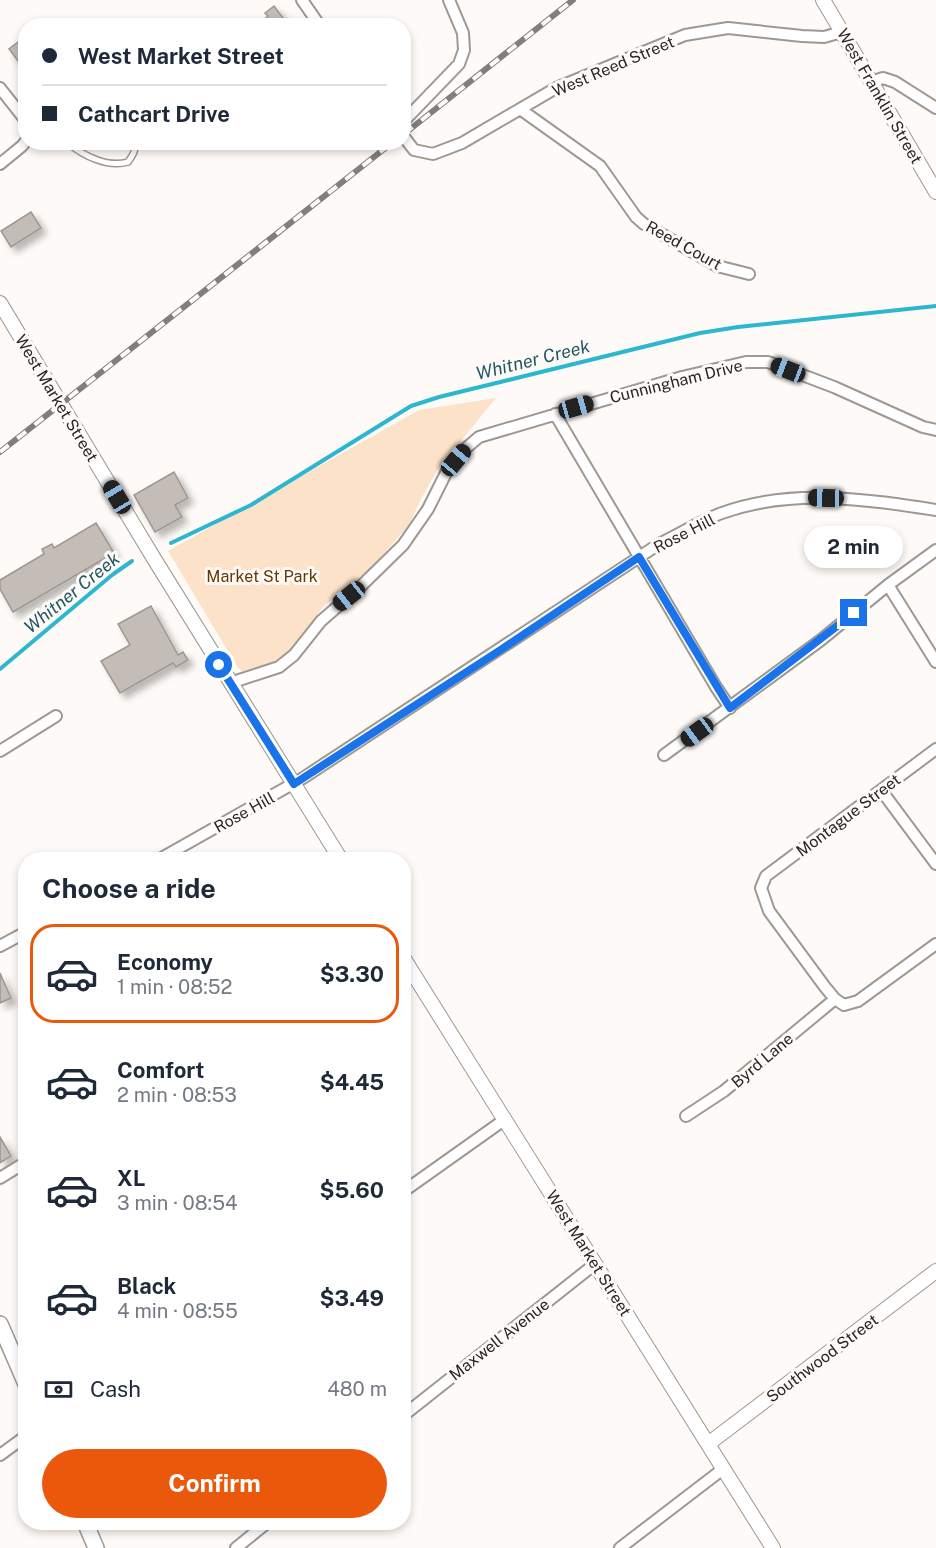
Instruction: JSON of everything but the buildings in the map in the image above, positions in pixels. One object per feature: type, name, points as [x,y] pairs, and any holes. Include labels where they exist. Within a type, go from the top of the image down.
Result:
[{"type":"main road","points":[[0,1324],[18,1366]]},
{"type":"main road","points":[[88,1530],[96,1548]]},
{"type":"street","points":[[302,0],[314,18]]},
{"type":"street","points":[[411,114],[459,64],[464,50],[463,33],[449,0]]},
{"type":"street","name":"West Franklin Street","points":[[823,0],[936,192]]},
{"type":"street","name":"West Reed Street","points":[[411,146],[414,150],[433,154],[462,143],[556,88],[685,35],[728,28],[824,37],[842,32]]},
{"type":"street","points":[[871,82],[883,78],[895,82],[936,108]]},
{"type":"street","points":[[0,88],[18,111]]},
{"type":"street","name":"Reed Court","points":[[520,109],[600,166],[636,217],[644,224],[717,266],[749,274]]},
{"type":"street","points":[[0,164],[18,149]]},
{"type":"street","name":"West Market Street","points":[[0,303],[230,683],[336,852]]},
{"type":"street","name":"Cunningham Drive","points":[[230,683],[279,667],[294,655],[321,621],[403,545],[428,509],[447,471],[465,449],[479,437],[682,377],[746,362],[768,362],[834,387],[923,427],[936,430]]},
{"type":"street","points":[[555,414],[730,708]]},
{"type":"street","name":"Rose Hill","points":[[172,852],[294,784],[659,544],[721,514],[765,502],[803,497],[848,498],[936,510]]},
{"type":"street","points":[[664,755],[821,640],[888,585],[936,550]]},
{"type":"street","points":[[888,585],[936,662]]},
{"type":"street","points":[[0,751],[56,716]]},
{"type":"street","name":"Montague Street","points":[[835,999],[769,911],[761,888],[763,882],[766,876],[936,749]]},
{"type":"street","points":[[881,790],[936,864]]},
{"type":"street","points":[[0,946],[18,936]]},
{"type":"street","points":[[835,999],[844,1005],[858,1001],[936,944]]},
{"type":"street","name":"West Market Street","points":[[411,970],[773,1548]]},
{"type":"street","name":"Byrd Lane","points":[[686,1116],[724,1091],[835,999]]},
{"type":"street","points":[[411,1186],[504,1120]]},
{"type":"street","points":[[0,1178],[18,1167]]},
{"type":"street","name":"Maxwell Avenue","points":[[411,1409],[595,1264]]},
{"type":"street","name":"Southwood Street","points":[[708,1444],[936,1270]]},
{"type":"street","points":[[0,1455],[18,1442]]},
{"type":"street","points":[[620,1548],[723,1469]]},
{"type":"street","points":[[236,1548],[258,1530]]},
{"type":"lane","points":[[81,150],[100,161],[119,165],[128,162],[134,150]]},
{"type":"green space","name":"Market St Park","points":[[496,398],[438,469],[409,525],[370,569],[323,607],[289,653],[272,663],[244,673],[238,668],[168,551],[419,410]]},
{"type":"waterway","name":"Whitner Creek","points":[[171,543],[251,505],[411,406],[439,397],[700,333],[936,306]]},
{"type":"waterway","name":"Whitner Creek","points":[[0,669],[112,575],[132,561]]},
{"type":"railway","points":[[411,128],[573,0]]},
{"type":"railway","points":[[0,452],[383,150]]},
{"type":"route","points":[[219,665],[294,784],[639,557],[730,708],[854,613]]}]
